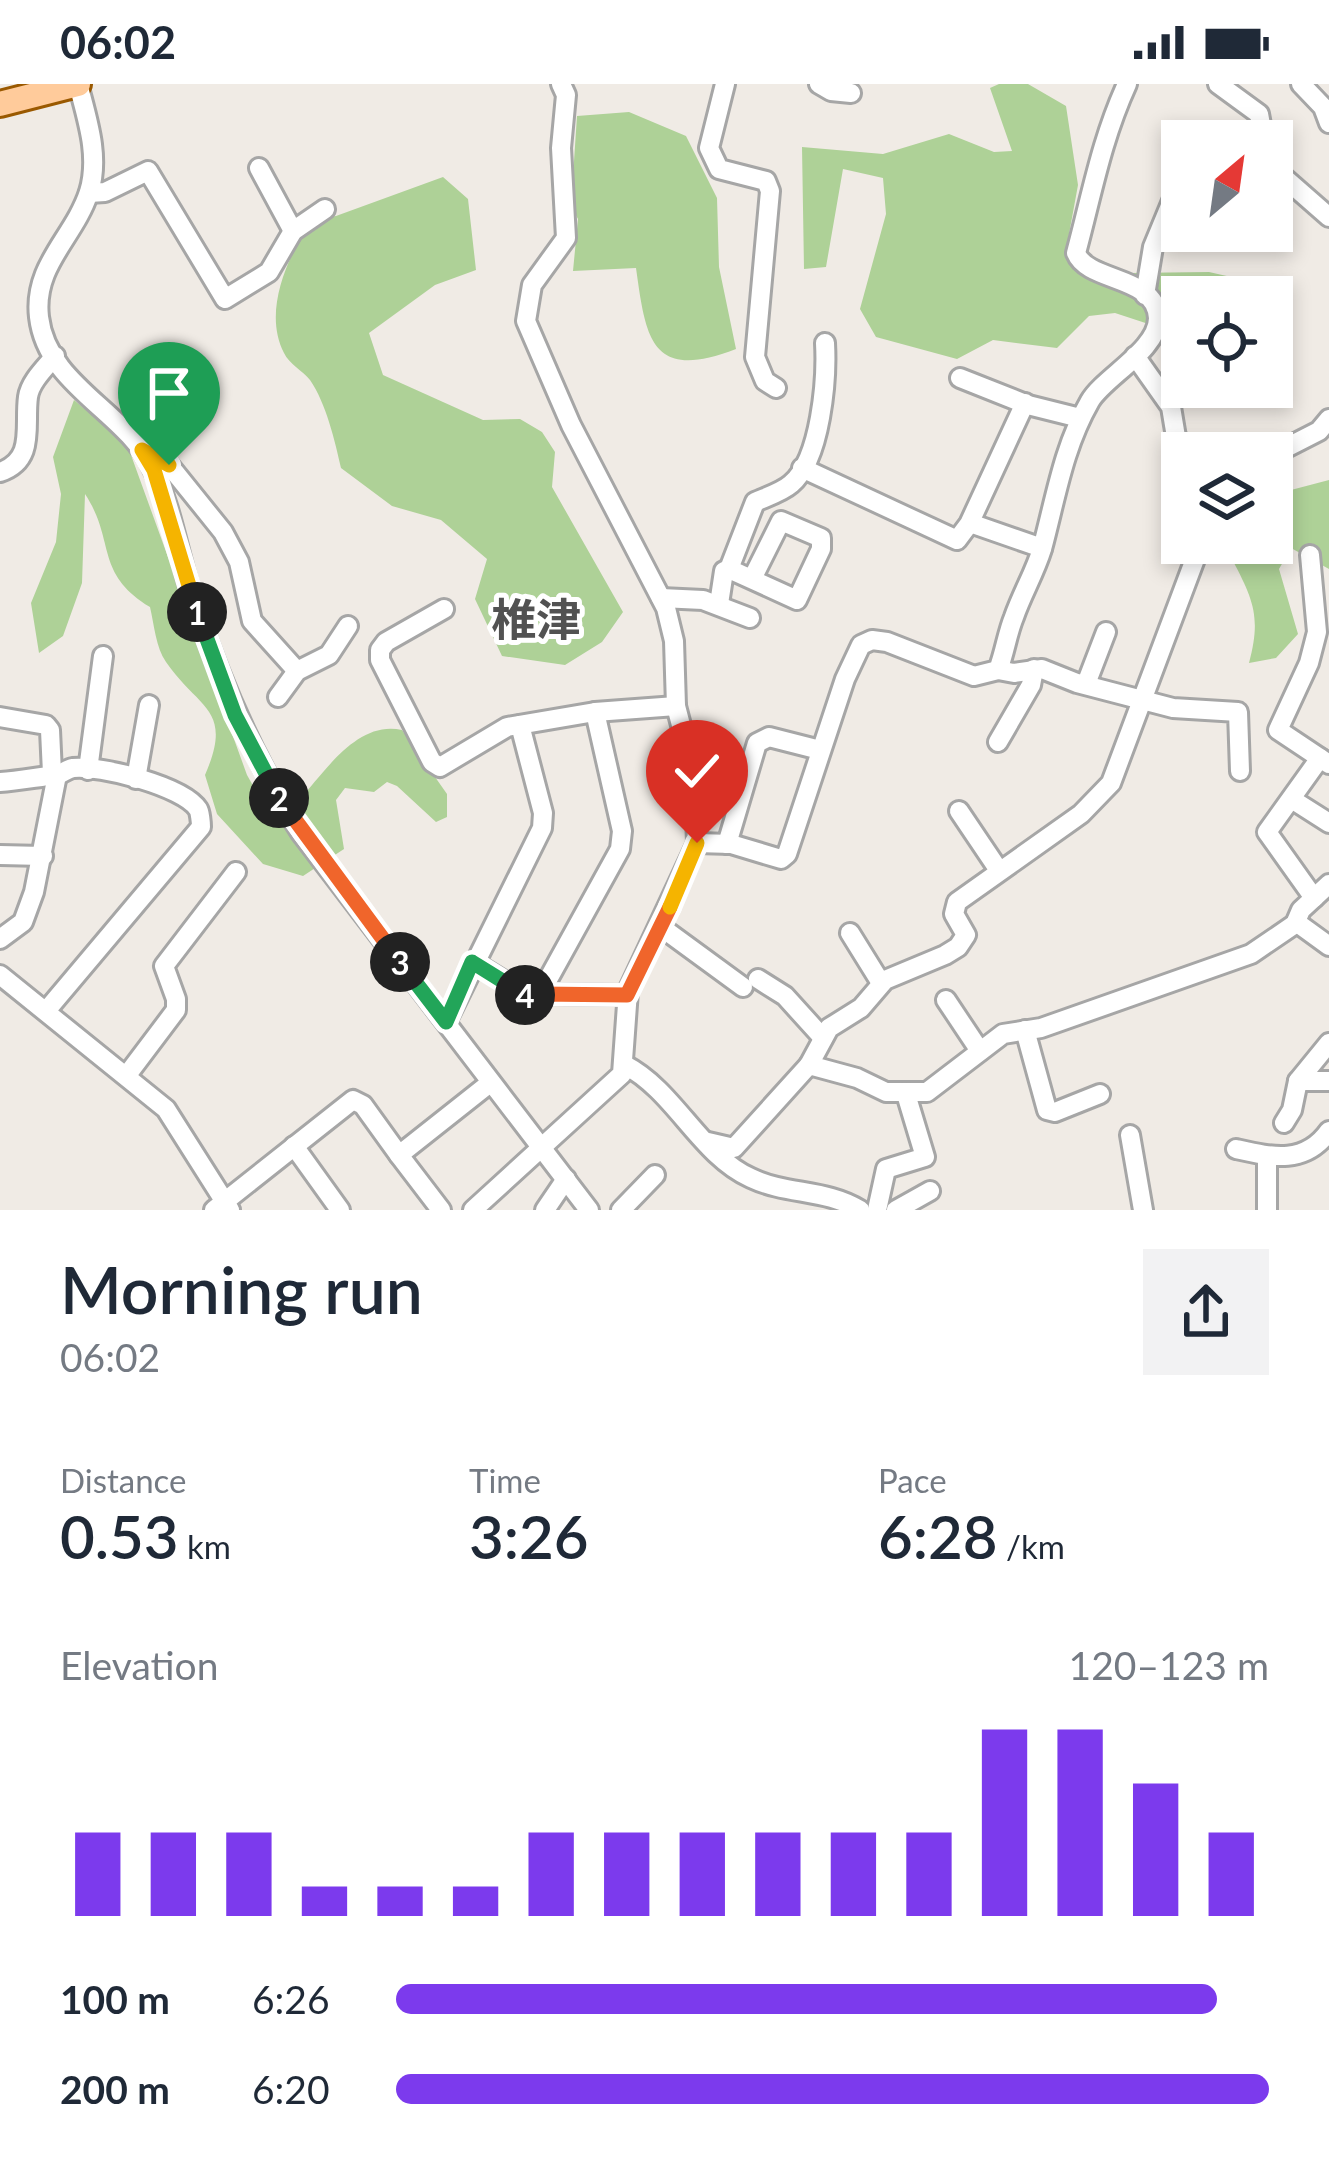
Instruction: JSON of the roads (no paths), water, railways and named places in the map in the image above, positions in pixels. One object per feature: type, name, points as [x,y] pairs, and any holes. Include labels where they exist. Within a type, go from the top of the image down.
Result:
[{"type":"main road","points":[[0,104],[78,84]]},
{"type":"street","points":[[78,84],[92,139],[88,193],[45,268],[39,325],[73,383],[142,450],[154,470],[235,715],[275,792],[589,1210]]},
{"type":"street","points":[[473,1210],[622,1074],[627,995],[697,843],[689,756],[676,706],[674,641],[661,598],[571,425],[526,321],[532,285],[566,238],[561,148],[566,95],[562,84]]},
{"type":"street","points":[[725,84],[709,148],[719,169],[766,181],[770,190],[755,357],[765,381],[776,388]]},
{"type":"street","points":[[819,84],[830,91],[851,93]]},
{"type":"street","points":[[998,670],[1042,548],[1065,451],[1080,418],[1094,394],[1108,385],[1154,332],[1158,319],[1145,295],[1134,286],[1086,266],[1076,253],[1090,204],[1093,171],[1127,84]]},
{"type":"street","points":[[1218,84],[1259,114],[1260,120]]},
{"type":"street","points":[[1301,84],[1323,107],[1329,123]]},
{"type":"street","points":[[259,168],[292,231]]},
{"type":"street","points":[[88,193],[105,192],[148,171],[225,299],[268,272],[292,231],[325,209]]},
{"type":"street","points":[[1293,185],[1329,217]]},
{"type":"street","points":[[1145,295],[1161,220]]},
{"type":"street","points":[[718,604],[724,572],[755,502],[792,484],[819,427],[825,343]]},
{"type":"street","points":[[0,472],[16,464],[26,449],[28,396],[55,356]]},
{"type":"street","points":[[1135,356],[1171,407],[1175,432]]},
{"type":"street","points":[[960,378],[1025,404],[1080,418]]},
{"type":"street","points":[[802,468],[958,540],[1025,404]]},
{"type":"street","points":[[1293,444],[1318,431],[1329,419]]},
{"type":"street","points":[[142,450],[169,465],[223,532],[239,562],[252,621],[297,671]]},
{"type":"street","points":[[970,523],[1042,548]]},
{"type":"street","points":[[809,1065],[857,1078],[886,1092],[927,1092],[1003,1034],[1224,965],[1251,954],[1296,922],[1322,891],[1267,832],[1324,760],[1278,730],[1323,633],[1310,556]]},
{"type":"street","points":[[708,1142],[734,1148],[809,1065],[838,1021],[861,1008],[881,983],[898,972],[958,947],[966,935],[953,907],[998,869],[1100,798],[1111,783],[1144,701],[1152,668],[1194,564]]},
{"type":"street","points":[[729,569],[752,579]]},
{"type":"street","points":[[661,598],[718,604],[750,617]]},
{"type":"street","points":[[444,608],[380,650],[380,660],[432,762],[440,767],[507,727],[596,712],[676,706]]},
{"type":"street","points":[[278,697],[297,671],[329,655],[348,626]]},
{"type":"street","points":[[1086,684],[1106,632]]},
{"type":"street","points":[[697,843],[727,844],[781,859],[788,854],[854,655],[872,640],[974,676],[1034,669],[1144,701],[1238,712],[1240,771]]},
{"type":"street","points":[[88,770],[104,656]]},
{"type":"street","points":[[998,742],[1031,685],[1034,669]]},
{"type":"street","points":[[136,779],[149,705]]},
{"type":"street","points":[[472,962],[532,999],[540,994],[620,849],[622,831],[596,712]]},
{"type":"street","points":[[0,717],[46,725],[55,774],[43,856],[23,922],[0,940]]},
{"type":"street","points":[[446,1022],[542,828],[520,725]]},
{"type":"street","points":[[727,844],[757,743],[769,737],[820,750]]},
{"type":"street","points":[[0,782],[72,768],[88,770],[136,779],[178,794],[198,808],[201,827],[46,1011]]},
{"type":"street","points":[[1293,800],[1329,823]]},
{"type":"street","points":[[959,811],[998,869]]},
{"type":"street","points":[[0,855],[43,856]]},
{"type":"street","points":[[127,1075],[176,1010],[164,966],[236,872]]},
{"type":"street","points":[[1296,922],[1329,946]]},
{"type":"street","points":[[661,927],[751,983],[785,996],[823,1038]]},
{"type":"street","points":[[850,933],[881,983]]},
{"type":"street","points":[[0,975],[166,1108],[223,1207],[294,1146],[358,1100],[441,1210]]},
{"type":"street","points":[[540,994],[627,995]]},
{"type":"street","points":[[946,1000],[980,1051]]},
{"type":"street","points":[[1025,1030],[1047,1110],[1055,1112],[1100,1094]]},
{"type":"street","points":[[1284,1123],[1298,1081],[1329,1043]]},
{"type":"street","points":[[626,1064],[658,1087],[708,1142],[750,1178],[832,1195],[860,1210]]},
{"type":"street","points":[[1298,1081],[1329,1081]]},
{"type":"street","points":[[399,1155],[490,1083]]},
{"type":"street","points":[[877,1210],[886,1169],[925,1157],[906,1094]]},
{"type":"street","points":[[1236,1149],[1267,1156],[1300,1154],[1313,1149],[1329,1130]]},
{"type":"street","points":[[1130,1135],[1143,1210]]},
{"type":"street","points":[[294,1146],[340,1210]]},
{"type":"street","points":[[1267,1156],[1267,1210]]},
{"type":"street","points":[[621,1210],[655,1175]]},
{"type":"street","points":[[545,1210],[566,1179]]},
{"type":"street","points":[[896,1210],[931,1191]]},
{"type":"district","name":"椎津","points":[[536,620]]}]
